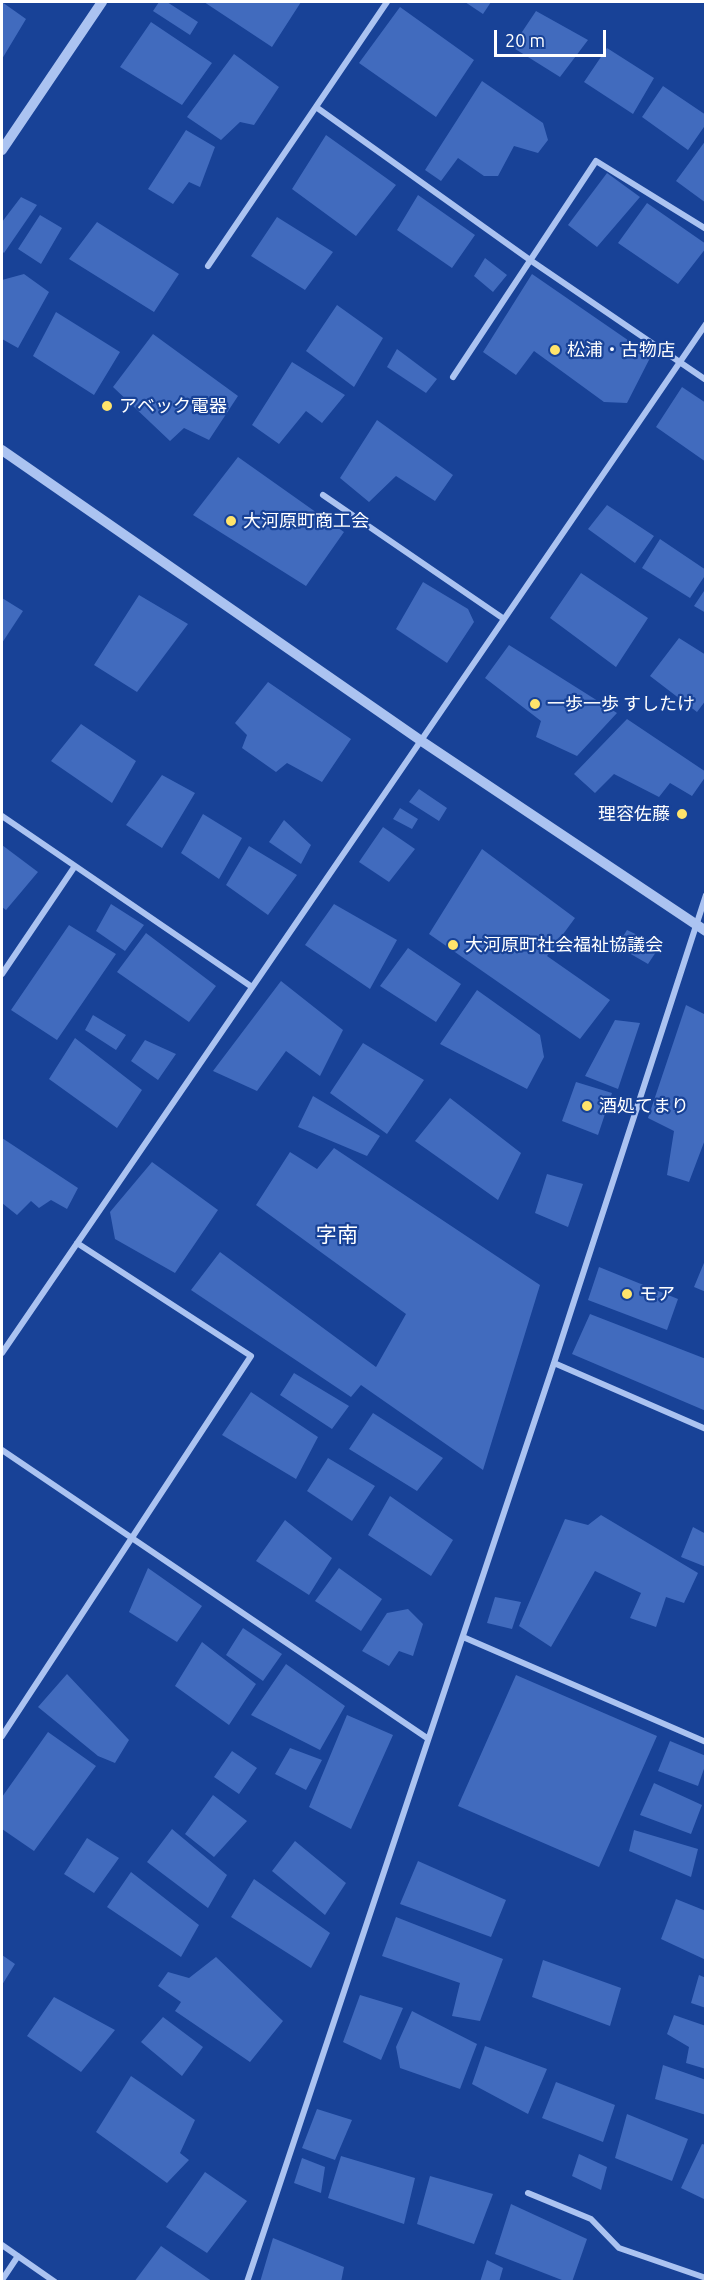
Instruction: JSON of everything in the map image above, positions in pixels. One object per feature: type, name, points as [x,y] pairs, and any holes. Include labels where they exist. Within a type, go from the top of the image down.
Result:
[{"type":"street","points":[[2,150],[102,2]]},
{"type":"street","points":[[208,266],[387,2]]},
{"type":"street","points":[[316,107],[530,260],[705,380]]},
{"type":"street","points":[[453,377],[596,161],[705,229]]},
{"type":"street","points":[[2,1353],[705,324]]},
{"type":"street","points":[[2,450],[420,740],[705,931]]},
{"type":"street","points":[[323,495],[504,619]]},
{"type":"street","points":[[2,816],[252,987]]},
{"type":"street","points":[[2,974],[75,866]]},
{"type":"street","points":[[247,2282],[554,1363],[705,895]]},
{"type":"street","points":[[2,1736],[251,1356],[77,1243]]},
{"type":"street","points":[[554,1363],[705,1429]]},
{"type":"street","points":[[2,1450],[427,1738]]},
{"type":"street","points":[[463,1636],[705,1742]]},
{"type":"street","points":[[528,2193],[591,2219],[620,2248],[705,2278]]},
{"type":"street","points":[[2,2245],[56,2282]]},
{"type":"street","points":[[2,2280],[18,2256]]},
{"type":"building","points":[[2,2],[26,19],[2,59]]},
{"type":"building","points":[[159,2],[167,2],[198,22],[190,35],[153,11]]},
{"type":"building","points":[[204,2],[301,2],[272,47]]},
{"type":"building","points":[[465,2],[491,2],[483,14]]},
{"type":"building","points":[[400,7],[474,60],[436,117],[359,63]]},
{"type":"building","points":[[536,11],[588,40],[560,77],[512,47]]},
{"type":"building","points":[[151,22],[212,63],[182,105],[120,67]]},
{"type":"building","points":[[607,48],[654,78],[633,114],[584,82]]},
{"type":"building","points":[[234,54],[279,87],[254,125],[240,122],[221,140],[187,117]]},
{"type":"building","points":[[482,81],[543,123],[548,140],[538,153],[514,146],[498,176],[484,176],[458,158],[441,181],[425,170]]},
{"type":"building","points":[[663,86],[706,115],[706,124],[688,150],[642,117]]},
{"type":"building","points":[[186,130],[215,147],[200,187],[189,182],[173,204],[148,189]]},
{"type":"building","points":[[326,135],[396,185],[356,236],[292,189]]},
{"type":"building","points":[[706,140],[706,203],[676,181]]},
{"type":"building","points":[[607,173],[640,197],[597,247],[568,225]]},
{"type":"building","points":[[418,195],[475,235],[452,268],[397,230]]},
{"type":"building","points":[[21,197],[37,205],[4,253],[2,251],[2,222]]},
{"type":"building","points":[[647,203],[706,244],[706,248],[678,284],[618,243]]},
{"type":"building","points":[[40,215],[62,228],[41,264],[18,249]]},
{"type":"building","points":[[277,217],[333,252],[305,290],[251,256]]},
{"type":"building","points":[[97,222],[179,274],[154,312],[69,259]]},
{"type":"building","points":[[485,258],[507,275],[493,292],[474,276]]},
{"type":"building","points":[[24,274],[49,292],[18,348],[2,339],[2,280]]},
{"type":"building","points":[[532,274],[651,356],[627,403],[604,402],[534,351],[516,375],[483,352]]},
{"type":"building","points":[[337,305],[383,338],[354,387],[306,351]]},
{"type":"building","points":[[56,312],[120,352],[94,395],[33,356]]},
{"type":"building","points":[[153,334],[238,396],[209,440],[184,428],[170,441],[113,387]]},
{"type":"building","points":[[397,349],[437,379],[426,393],[387,367]]},
{"type":"building","points":[[292,362],[345,395],[322,423],[306,411],[279,444],[252,425]]},
{"type":"building","points":[[682,387],[706,403],[706,462],[656,427]]},
{"type":"building","points":[[377,420],[453,475],[435,501],[396,476],[369,502],[340,478]]},
{"type":"building","points":[[238,457],[344,532],[306,586],[193,515]]},
{"type":"building","points":[[607,505],[654,536],[635,563],[588,529]]},
{"type":"building","points":[[660,539],[706,570],[706,574],[690,598],[642,568]]},
{"type":"building","points":[[581,573],[648,618],[616,667],[550,618]]},
{"type":"building","points":[[423,582],[468,609],[474,622],[447,663],[396,629]]},
{"type":"building","points":[[706,588],[706,613],[694,606]]},
{"type":"building","points":[[139,595],[188,624],[137,692],[94,665]]},
{"type":"building","points":[[2,598],[23,611],[2,643]]},
{"type":"building","points":[[679,638],[706,655],[706,700],[697,712],[650,676]]},
{"type":"building","points":[[509,645],[617,713],[577,756],[536,737],[541,721],[485,678]]},
{"type":"building","points":[[268,682],[351,739],[322,782],[287,763],[276,772],[242,748],[247,735],[235,723]]},
{"type":"building","points":[[627,719],[706,772],[706,776],[692,796],[670,783],[659,797],[614,774],[595,793],[574,774]]},
{"type":"building","points":[[81,724],[136,761],[112,803],[51,761]]},
{"type":"building","points":[[162,775],[195,793],[162,848],[126,825]]},
{"type":"building","points":[[419,789],[447,808],[439,821],[409,802]]},
{"type":"building","points":[[400,808],[418,819],[412,829],[393,819]]},
{"type":"building","points":[[203,814],[242,838],[219,879],[181,853]]},
{"type":"building","points":[[284,820],[311,845],[301,864],[269,842]]},
{"type":"building","points":[[383,827],[415,849],[389,882],[359,862]]},
{"type":"building","points":[[2,845],[38,872],[6,910],[2,907]]},
{"type":"building","points":[[249,846],[297,875],[268,915],[226,885]]},
{"type":"building","points":[[482,849],[575,918],[547,956],[610,1000],[580,1039],[429,934]]},
{"type":"building","points":[[111,904],[144,925],[125,951],[96,931]]},
{"type":"building","points":[[334,904],[397,940],[370,989],[305,945]]},
{"type":"building","points":[[69,925],[116,954],[57,1040],[11,1010]]},
{"type":"building","points":[[627,930],[660,946],[648,964],[617,946]]},
{"type":"building","points":[[146,933],[216,986],[189,1022],[117,972]]},
{"type":"building","points":[[408,948],[461,984],[436,1022],[380,986]]},
{"type":"building","points":[[281,981],[343,1030],[320,1076],[286,1051],[257,1091],[213,1071]]},
{"type":"building","points":[[477,990],[540,1035],[544,1057],[527,1089],[440,1044]]},
{"type":"building","points":[[686,1005],[706,1015],[706,1137],[689,1182],[667,1175],[674,1131],[648,1118]]},
{"type":"building","points":[[93,1015],[126,1035],[116,1050],[85,1030]]},
{"type":"building","points":[[615,1020],[640,1023],[618,1089],[585,1076]]},
{"type":"building","points":[[75,1038],[142,1090],[117,1128],[49,1079]]},
{"type":"building","points":[[145,1040],[176,1054],[158,1080],[131,1061]]},
{"type":"building","points":[[363,1043],[424,1080],[387,1134],[330,1093]]},
{"type":"building","points":[[576,1082],[612,1093],[598,1135],[562,1121]]},
{"type":"building","points":[[313,1096],[380,1136],[367,1156],[298,1127]]},
{"type":"building","points":[[450,1098],[521,1153],[498,1200],[415,1141]]},
{"type":"building","points":[[2,1138],[78,1188],[67,1209],[51,1200],[39,1208],[31,1201],[17,1215],[2,1203]]},
{"type":"building","points":[[334,1148],[540,1285],[483,1470],[361,1385],[351,1397],[191,1290],[220,1252],[376,1367],[406,1314],[256,1205],[290,1152],[317,1169]]},
{"type":"building","points":[[152,1162],[218,1210],[175,1273],[115,1239],[110,1212]]},
{"type":"building","points":[[547,1174],[583,1184],[568,1227],[535,1213]]},
{"type":"building","points":[[706,1258],[706,1292],[694,1287]]},
{"type":"building","points":[[599,1267],[678,1299],[667,1330],[588,1300]]},
{"type":"building","points":[[590,1314],[706,1359],[706,1411],[572,1354]]},
{"type":"building","points":[[294,1373],[349,1406],[332,1429],[280,1395]]},
{"type":"building","points":[[251,1392],[318,1437],[296,1479],[222,1435]]},
{"type":"building","points":[[373,1413],[443,1458],[417,1491],[349,1449]]},
{"type":"building","points":[[328,1458],[375,1486],[352,1521],[307,1491]]},
{"type":"building","points":[[390,1496],[453,1540],[431,1576],[368,1535]]},
{"type":"building","points":[[601,1515],[698,1573],[684,1603],[666,1597],[656,1627],[630,1618],[641,1593],[595,1571],[551,1647],[519,1626],[565,1519],[588,1525]]},
{"type":"building","points":[[285,1520],[332,1558],[309,1595],[256,1561]]},
{"type":"building","points":[[693,1527],[706,1534],[706,1567],[681,1557]]},
{"type":"building","points":[[148,1568],[202,1606],[177,1642],[129,1612]]},
{"type":"building","points":[[339,1568],[382,1599],[361,1631],[315,1601]]},
{"type":"building","points":[[495,1597],[521,1602],[512,1629],[487,1623]]},
{"type":"building","points":[[408,1609],[423,1624],[413,1656],[399,1651],[389,1666],[362,1651],[387,1613]]},
{"type":"building","points":[[243,1628],[282,1654],[263,1681],[226,1655]]},
{"type":"building","points":[[202,1642],[256,1684],[229,1725],[175,1686]]},
{"type":"building","points":[[286,1664],[345,1706],[320,1750],[251,1715]]},
{"type":"building","points":[[67,1674],[129,1740],[115,1763],[98,1756],[38,1707]]},
{"type":"building","points":[[516,1675],[657,1736],[599,1867],[458,1806]]},
{"type":"building","points":[[347,1715],[393,1735],[351,1829],[309,1807]]},
{"type":"building","points":[[48,1732],[96,1766],[34,1851],[2,1829],[2,1797]]},
{"type":"building","points":[[670,1741],[706,1756],[706,1763],[698,1786],[658,1771]]},
{"type":"building","points":[[290,1748],[322,1760],[306,1790],[275,1774]]},
{"type":"building","points":[[232,1751],[257,1768],[239,1794],[214,1777]]},
{"type":"building","points":[[654,1783],[702,1805],[691,1834],[640,1815]]},
{"type":"building","points":[[213,1795],[247,1821],[214,1857],[185,1834]]},
{"type":"building","points":[[172,1829],[227,1875],[208,1908],[147,1862]]},
{"type":"building","points":[[634,1830],[698,1849],[691,1877],[629,1851]]},
{"type":"building","points":[[87,1838],[119,1858],[94,1893],[64,1874]]},
{"type":"building","points":[[295,1841],[346,1883],[325,1915],[272,1871]]},
{"type":"building","points":[[418,1861],[506,1900],[491,1937],[400,1904]]},
{"type":"building","points":[[131,1872],[199,1925],[181,1957],[107,1907]]},
{"type":"building","points":[[254,1879],[330,1933],[311,1968],[231,1917]]},
{"type":"building","points":[[676,1899],[706,1911],[706,1960],[661,1939]]},
{"type":"building","points":[[396,1917],[503,1959],[480,2021],[452,2016],[460,1983],[382,1956]]},
{"type":"building","points":[[2,1955],[15,1964],[2,1985]]},
{"type":"building","points":[[216,1957],[283,2021],[250,2062],[175,2011],[181,2002],[158,1986],[168,1972],[189,1978]]},
{"type":"building","points":[[543,1960],[621,1988],[610,2026],[532,1997]]},
{"type":"building","points":[[699,1975],[706,1978],[706,2008],[691,2003]]},
{"type":"building","points":[[360,1995],[403,2008],[381,2060],[343,2042]]},
{"type":"building","points":[[54,1997],[115,2030],[81,2072],[27,2036]]},
{"type":"building","points":[[412,2011],[477,2044],[460,2089],[400,2068],[396,2047]]},
{"type":"building","points":[[674,2015],[706,2026],[706,2069],[686,2063],[689,2047],[667,2034]]},
{"type":"building","points":[[163,2017],[203,2047],[182,2076],[141,2042]]},
{"type":"building","points":[[485,2046],[547,2069],[528,2114],[472,2084]]},
{"type":"building","points":[[663,2065],[706,2080],[706,2115],[655,2099]]},
{"type":"building","points":[[131,2076],[195,2120],[180,2153],[189,2160],[167,2183],[96,2132]]},
{"type":"building","points":[[556,2082],[615,2105],[603,2142],[542,2118]]},
{"type":"building","points":[[317,2109],[352,2120],[335,2160],[302,2148]]},
{"type":"building","points":[[627,2114],[688,2139],[672,2181],[615,2158]]},
{"type":"building","points":[[702,2144],[706,2145],[706,2200],[681,2188]]},
{"type":"building","points":[[579,2154],[607,2167],[601,2190],[572,2176]]},
{"type":"building","points":[[341,2156],[415,2178],[404,2224],[328,2198]]},
{"type":"building","points":[[302,2158],[325,2167],[321,2193],[294,2183]]},
{"type":"building","points":[[205,2172],[247,2201],[207,2253],[166,2227]]},
{"type":"building","points":[[430,2176],[493,2194],[474,2244],[417,2224]]},
{"type":"building","points":[[511,2204],[587,2239],[572,2282],[495,2254]]},
{"type":"building","points":[[273,2238],[344,2267],[341,2282],[260,2282]]},
{"type":"building","points":[[161,2246],[213,2282],[134,2282]]},
{"type":"building","points":[[487,2260],[503,2268],[499,2282],[480,2282]]},
{"type":"place","name":"松浦・古物店","points":[[555,350]]},
{"type":"place","name":"アベック電器","points":[[107,406]]},
{"type":"place","name":"大河原町商工会","points":[[231,521]]},
{"type":"place","name":"一歩一歩 すしたけ","points":[[535,704]]},
{"type":"place","name":"理容佐藤","points":[[682,814]]},
{"type":"place","name":"大河原町社会福祉協議会","points":[[453,945]]},
{"type":"place","name":"酒処てまり","points":[[587,1106]]},
{"type":"place","name":"モア","points":[[627,1294]]},
{"type":"district","name":"字南","points":[[337,1235]]}]
